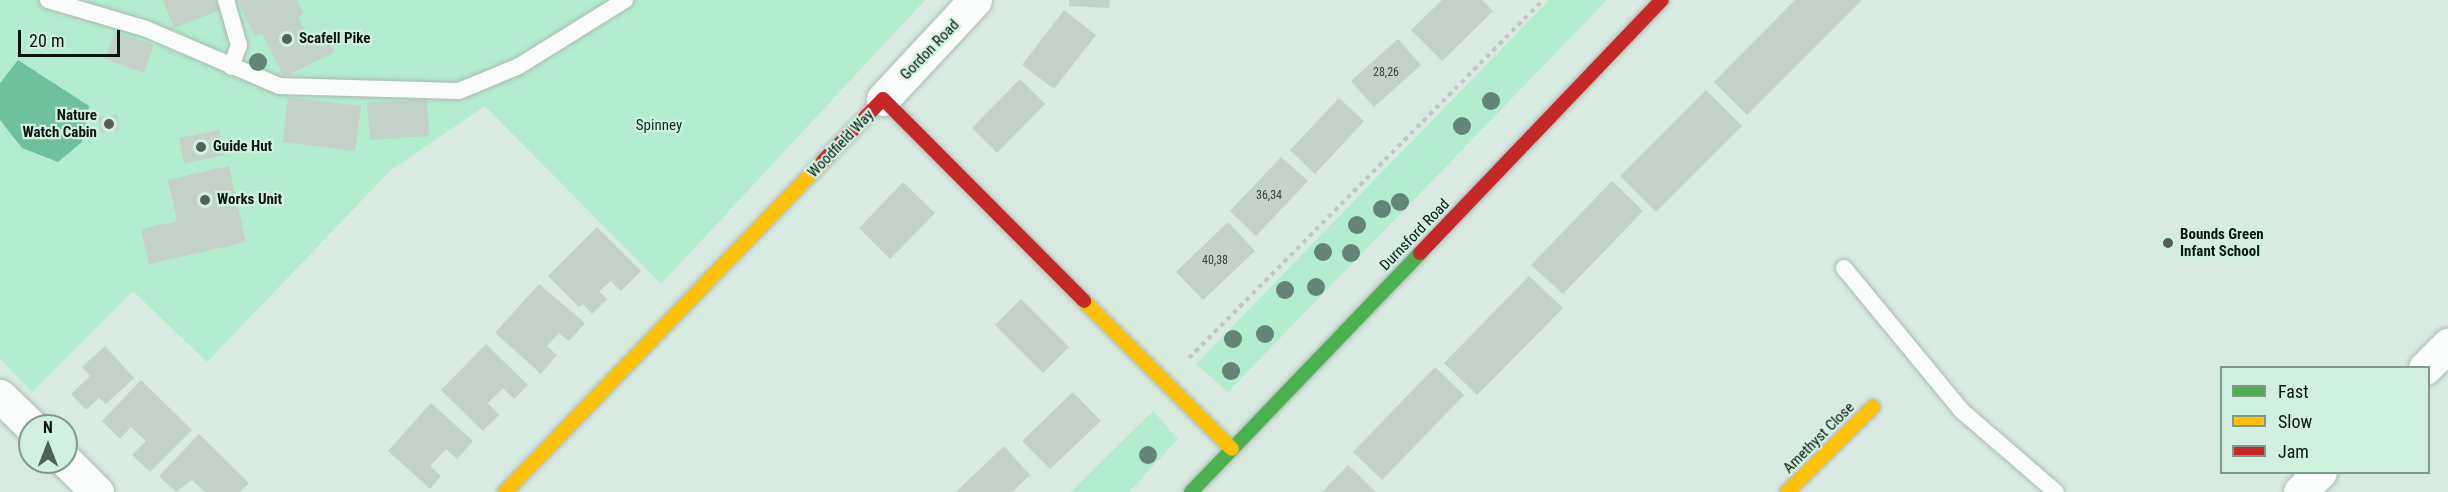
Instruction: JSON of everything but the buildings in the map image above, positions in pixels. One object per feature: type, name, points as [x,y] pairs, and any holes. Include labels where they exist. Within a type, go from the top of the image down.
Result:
[{"type":"street","name":"Gordon Road","points":[[883,99],[975,0]]},
{"type":"street","name":"Durnsford Road","points":[[1191,492],[1662,0]]},
{"type":"street","name":"Woodfield Way","points":[[506,492],[883,99],[1232,448]]},
{"type":"street","points":[[2428,366],[2448,345]]},
{"type":"street","points":[[0,396],[19,414]]},
{"type":"street","name":"Amethyst Close","points":[[1787,492],[1873,407]]},
{"type":"street","points":[[78,473],[97,492]]},
{"type":"street","points":[[2300,492],[2318,474]]},
{"type":"lane","points":[[48,0],[144,28],[279,86],[459,91],[519,66],[625,0]]},
{"type":"lane","points":[[226,0],[239,45],[231,67]]},
{"type":"lane","points":[[1844,268],[1962,411],[2056,492]]},
{"type":"path","points":[[1183,364],[1543,0]]},
{"type":"green space","name":"Spinney","points":[[0,0],[925,0],[661,284],[485,106],[391,170],[207,362],[133,291],[32,392],[0,359]]},
{"type":"green space","points":[[1549,0],[1607,0],[1228,392],[1196,364]]},
{"type":"green space","points":[[1153,411],[1178,439],[1129,492],[1071,492]]},
{"type":"shaded area","points":[[18,60],[89,106],[82,142],[58,162],[22,148],[0,120],[0,83]]},
{"type":"traffic: fast","points":[[1191,492],[1420,253]]},
{"type":"traffic: slow","points":[[505,492],[823,161]]},
{"type":"traffic: slow","points":[[1084,301],[1232,449]]},
{"type":"traffic: slow","points":[[1787,492],[1873,407]]},
{"type":"traffic: jam","points":[[1420,253],[1662,0]]},
{"type":"traffic: jam","points":[[823,161],[883,99],[1084,301]]},
{"type":"place","name":"Scafell Pike","points":[[287,39]]},
{"type":"place","name":"Nature Watch Cabin","points":[[109,124]]},
{"type":"place","name":"Guide Hut","points":[[201,147]]},
{"type":"place","name":"Works Unit","points":[[205,200]]},
{"type":"place","name":"Bounds Green Infant School","points":[[2168,243]]}]
